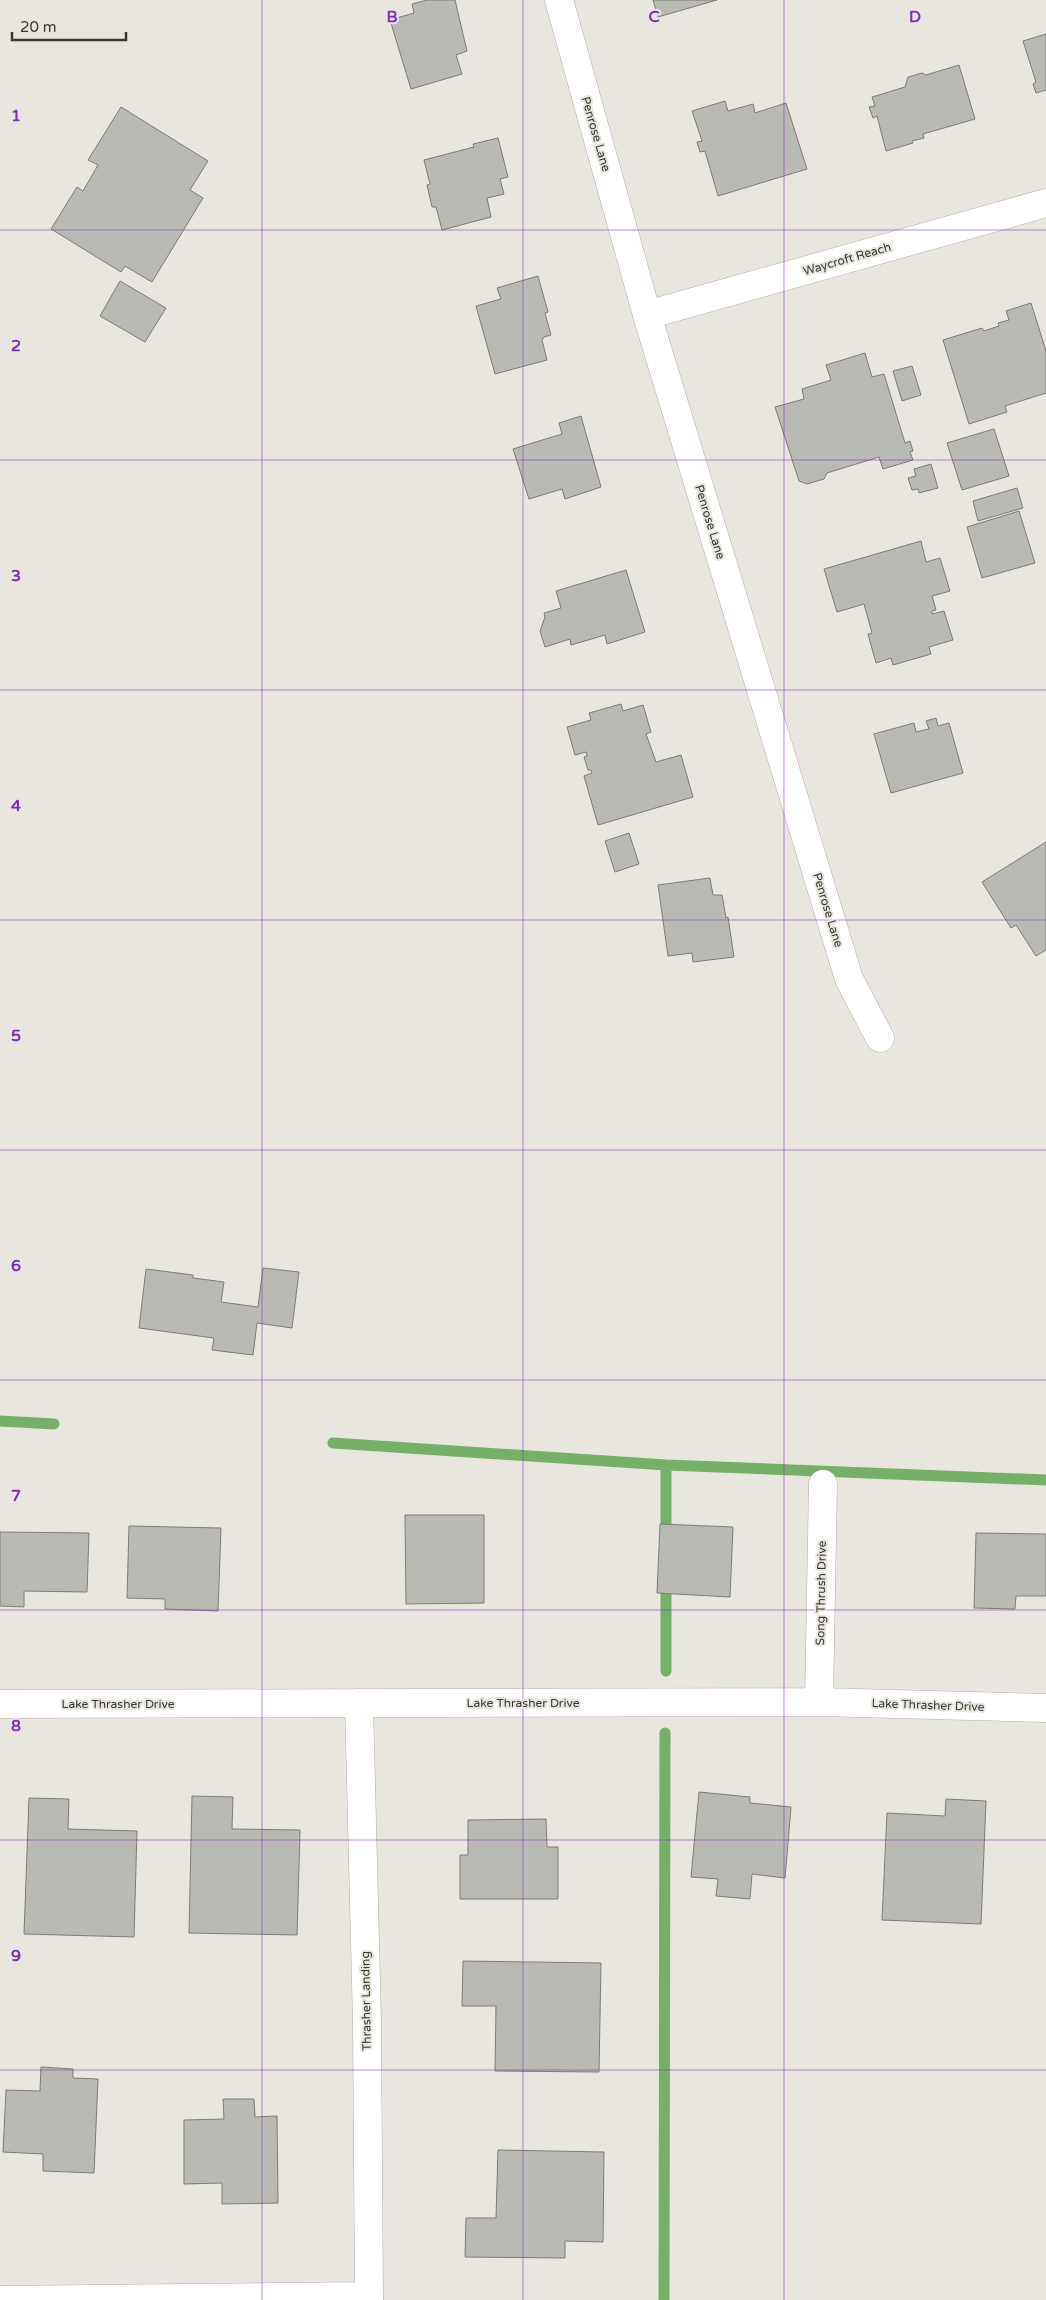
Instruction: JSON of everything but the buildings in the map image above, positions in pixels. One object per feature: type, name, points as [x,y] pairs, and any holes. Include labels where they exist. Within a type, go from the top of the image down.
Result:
[{"type":"street","name":"Penrose Lane","points":[[559,0],[647,315],[849,980],[880,1038]]},
{"type":"street","name":"Waycroft Reach","points":[[647,315],[1046,203]]},
{"type":"street","name":"Song Thrush Drive","points":[[819,1702],[823,1484]]},
{"type":"street","name":"Lake Thrasher Drive","points":[[0,1704],[819,1702],[1046,1708]]},
{"type":"street","name":"Thrasher Landing","points":[[359,1703],[367,2022],[369,2298]]},
{"type":"street","points":[[0,2300],[369,2298]]},
{"type":"waterway","points":[[0,1421],[54,1424]]},
{"type":"waterway","points":[[333,1443],[666,1465],[1046,1480]]},
{"type":"waterway","points":[[666,1465],[666,1538]]},
{"type":"waterway","points":[[666,1579],[666,1671]]},
{"type":"waterway","points":[[664,2300],[665,1733]]}]
